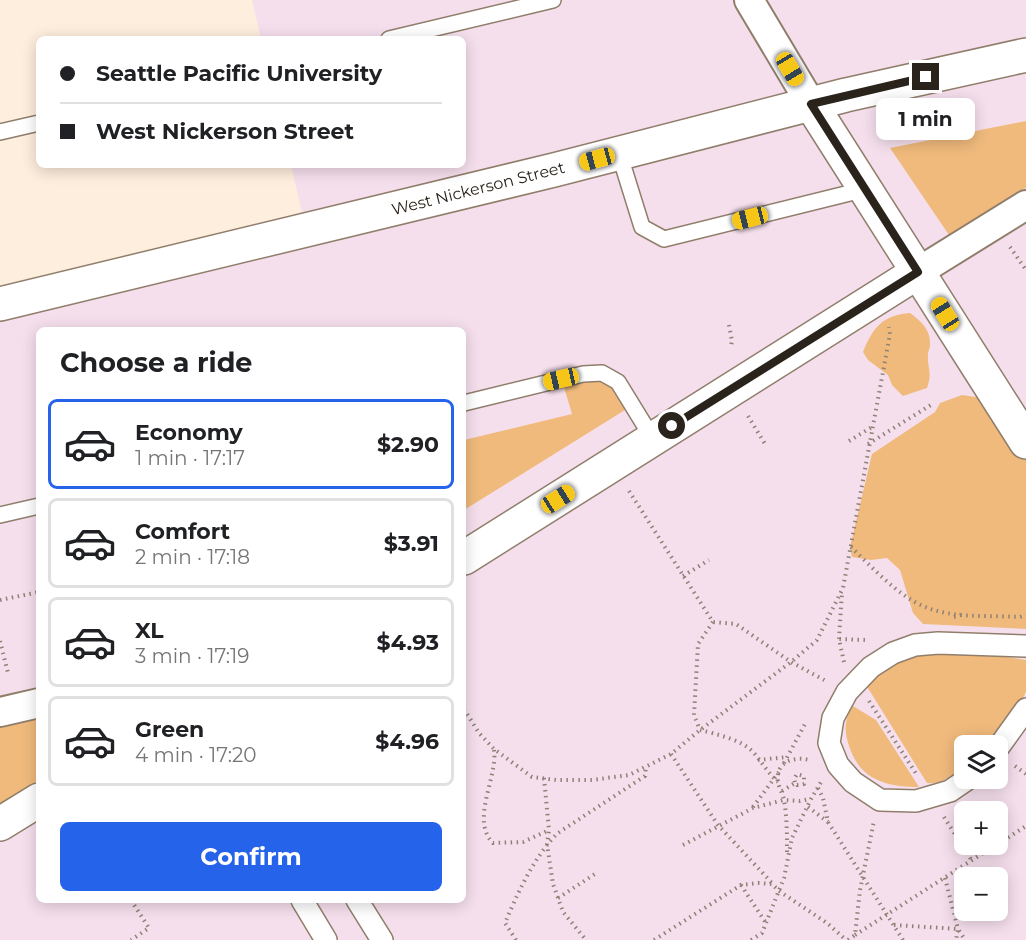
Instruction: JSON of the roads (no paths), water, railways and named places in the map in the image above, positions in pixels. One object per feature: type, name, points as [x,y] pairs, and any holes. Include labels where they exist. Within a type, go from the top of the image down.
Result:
[{"type":"main road","name":"West Nickerson Street","points":[[0,304],[554,170],[811,104],[1026,55]]},
{"type":"main road","points":[[811,104],[1026,440]]},
{"type":"main road","points":[[466,557],[918,272]]},
{"type":"main road","points":[[0,824],[36,802]]},
{"type":"street","points":[[749,0],[811,104]]},
{"type":"street","points":[[918,272],[1026,205]]},
{"type":"street","points":[[954,788],[916,801],[880,800],[853,782],[838,765],[829,743],[833,718],[847,692],[871,667],[893,653],[915,645],[938,643],[1026,646]]},
{"type":"street","points":[[0,712],[36,704]]},
{"type":"street","points":[[1007,735],[1026,709]]},
{"type":"street","points":[[304,903],[326,940]]},
{"type":"street","points":[[359,903],[382,940]]},
{"type":"lane","points":[[402,36],[553,0]]},
{"type":"lane","points":[[0,132],[36,124]]},
{"type":"lane","points":[[619,153],[642,227],[664,239],[866,189]]},
{"type":"lane","points":[[466,403],[583,374],[602,373],[618,382],[653,439]]},
{"type":"lane","points":[[0,515],[36,507]]}]
